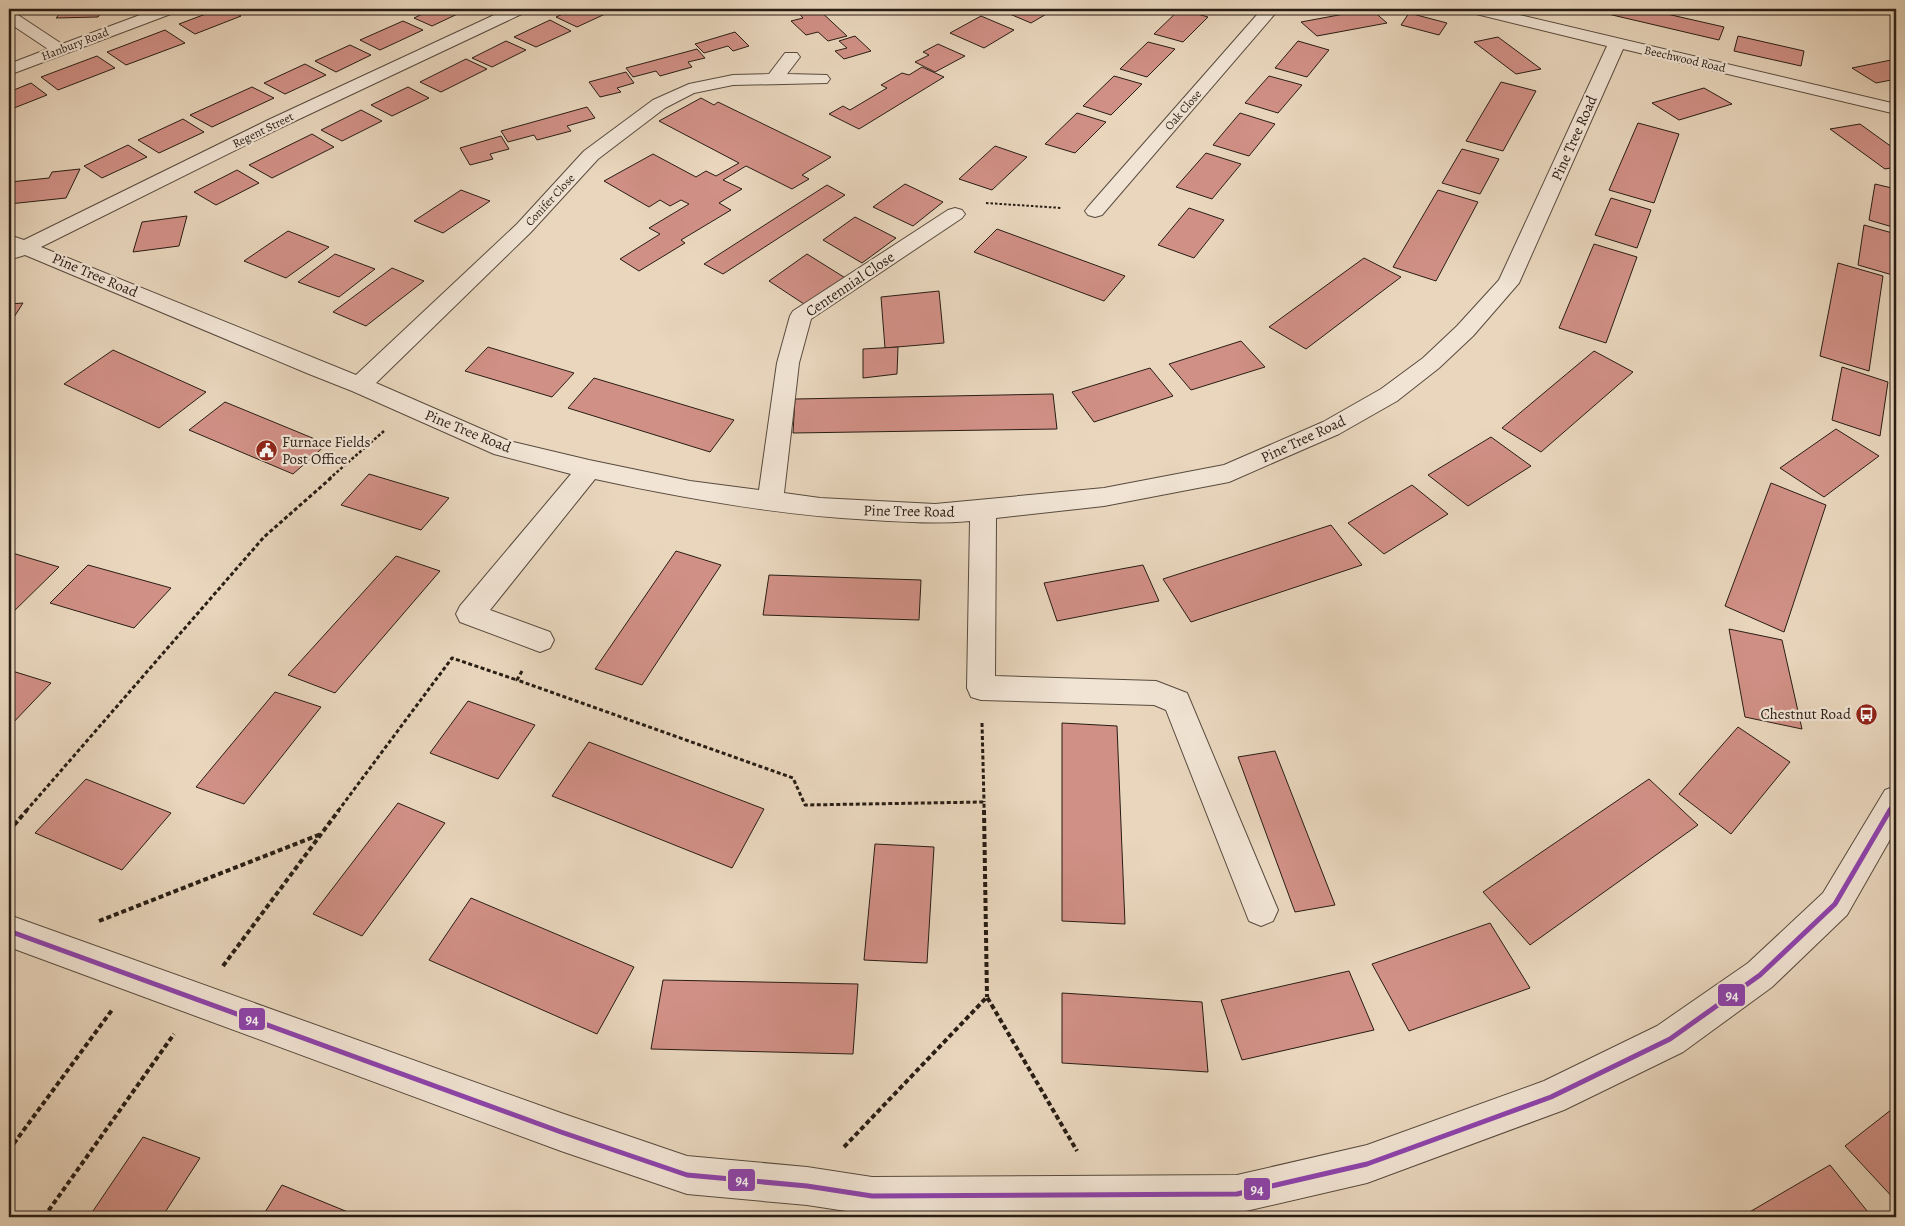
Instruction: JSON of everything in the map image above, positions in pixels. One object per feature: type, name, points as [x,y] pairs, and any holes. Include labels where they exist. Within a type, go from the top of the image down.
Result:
[{"type":"street","name":"Hanbury Road","points":[[9,70],[170,9]]},
{"type":"street","name":"Regent Street","points":[[15,247],[520,9]]},
{"type":"street","name":"Oak Close","points":[[1095,211],[1271,9]]},
{"type":"street","name":"Beechwood Road","points":[[1474,9],[1896,109]]},
{"type":"street","points":[[9,16],[60,50]]},
{"type":"street","name":"Pine Tree Road","points":[[15,247],[360,385],[504,448],[589,470],[690,490],[820,508],[935,514],[1104,497],[1229,472],[1331,428],[1389,395],[1430,363],[1466,331],[1508,284],[1617,43]]},
{"type":"street","points":[[774,79],[791,57]]},
{"type":"street","name":"Conifer Close","points":[[360,385],[524,228],[591,156],[659,104],[689,89],[733,80],[821,79]]},
{"type":"street","name":"Centennial Close","points":[[770,502],[788,363],[801,316],[955,214]]},
{"type":"street","points":[[540,640],[470,614],[589,470]]},
{"type":"street","points":[[983,510],[981,688],[1156,693],[1177,702],[1261,910]]},
{"type":"street","points":[[9,931],[561,1132],[687,1175],[807,1186],[872,1196],[899,1206],[1102,1195],[1237,1194],[1367,1164],[1551,1097],[1670,1039],[1760,975],[1835,904],[1896,800]]},
{"type":"path","points":[[955,214],[984,203],[1095,211]]},
{"type":"path","points":[[9,831],[264,537],[411,407]]},
{"type":"path","points":[[516,680],[540,640]]},
{"type":"path","points":[[44,1217],[198,1001],[452,658],[793,778],[805,805],[984,802]]},
{"type":"path","points":[[981,688],[987,997],[1102,1195]]},
{"type":"path","points":[[43,944],[322,833]]},
{"type":"path","points":[[9,1150],[137,977]]},
{"type":"path","points":[[807,1186],[987,997]]},
{"type":"building","points":[[64,9],[104,9],[98,17],[56,18]]},
{"type":"building","points":[[219,9],[230,9],[241,16],[195,34],[179,24]]},
{"type":"building","points":[[433,9],[466,10],[432,26],[414,18]]},
{"type":"building","points":[[574,9],[616,9],[577,27],[556,17]]},
{"type":"building","points":[[795,9],[818,9],[847,36],[828,41],[818,32],[806,35],[791,21],[803,18]]},
{"type":"building","points":[[998,9],[1055,9],[1031,23]]},
{"type":"building","points":[[1180,9],[1208,17],[1183,42],[1154,34]]},
{"type":"building","points":[[1371,9],[1387,23],[1317,36],[1301,22]]},
{"type":"building","points":[[1592,9],[1645,9],[1724,27],[1719,40]]},
{"type":"building","points":[[1409,13],[1447,23],[1439,35],[1401,25]]},
{"type":"building","points":[[981,16],[1014,30],[984,48],[950,33]]},
{"type":"building","points":[[550,20],[571,31],[536,47],[514,37]]},
{"type":"building","points":[[403,21],[423,30],[380,50],[360,40]]},
{"type":"building","points":[[165,30],[185,43],[126,65],[107,52]]},
{"type":"building","points":[[735,32],[749,46],[733,51],[728,46],[704,53],[695,44]]},
{"type":"building","points":[[855,36],[871,51],[844,59],[835,51],[847,48],[839,41]]},
{"type":"building","points":[[1738,36],[1804,51],[1801,66],[1734,51]]},
{"type":"building","points":[[1498,37],[1541,69],[1516,74],[1474,42]]},
{"type":"building","points":[[506,41],[526,50],[492,67],[472,58]]},
{"type":"building","points":[[1298,41],[1329,50],[1307,77],[1275,68]]},
{"type":"building","points":[[1148,42],[1175,49],[1147,77],[1120,69]]},
{"type":"building","points":[[938,44],[965,56],[935,72],[915,62],[929,55],[923,52]]},
{"type":"building","points":[[350,45],[371,55],[336,72],[315,61]]},
{"type":"building","points":[[697,49],[705,58],[688,62],[692,67],[660,76],[656,71],[633,77],[626,68]]},
{"type":"building","points":[[97,56],[115,68],[58,90],[41,77]]},
{"type":"building","points":[[466,59],[487,69],[441,92],[420,82]]},
{"type":"building","points":[[1896,59],[1896,79],[1876,83],[1852,68]]},
{"type":"building","points":[[305,64],[326,75],[285,94],[264,83]]},
{"type":"building","points":[[922,67],[944,77],[859,129],[829,114],[843,106],[850,110],[887,88],[881,85],[902,73],[909,75]]},
{"type":"building","points":[[626,72],[634,83],[617,88],[621,92],[600,97],[589,82]]},
{"type":"building","points":[[1114,76],[1142,84],[1111,115],[1083,106]]},
{"type":"building","points":[[1269,76],[1302,85],[1278,113],[1245,103]]},
{"type":"building","points":[[1501,82],[1536,91],[1503,151],[1466,141]]},
{"type":"building","points":[[31,83],[47,95],[9,110],[9,92]]},
{"type":"building","points":[[252,87],[274,98],[212,127],[190,115]]},
{"type":"building","points":[[408,87],[429,98],[392,116],[371,105]]},
{"type":"building","points":[[1704,88],[1732,104],[1679,120],[1652,103]]},
{"type":"building","points":[[701,98],[714,105],[718,102],[831,157],[802,175],[809,179],[792,189],[746,166],[723,180],[742,189],[719,203],[731,210],[681,240],[685,243],[639,271],[620,259],[660,234],[649,228],[689,204],[681,200],[670,206],[660,200],[649,207],[604,181],[653,154],[696,177],[706,171],[716,176],[739,163],[659,121]]},
{"type":"building","points":[[587,107],[595,118],[567,126],[571,131],[537,140],[534,135],[508,142],[501,131]]},
{"type":"building","points":[[361,110],[382,121],[342,141],[321,130]]},
{"type":"building","points":[[1077,113],[1106,122],[1075,153],[1045,144]]},
{"type":"building","points":[[1240,113],[1275,124],[1249,156],[1213,145]]},
{"type":"building","points":[[183,119],[204,132],[159,153],[138,140]]},
{"type":"building","points":[[1638,123],[1679,134],[1654,203],[1609,190]]},
{"type":"building","points":[[1860,124],[1896,150],[1896,167],[1885,169],[1830,129]]},
{"type":"building","points":[[312,134],[334,147],[272,178],[249,165]]},
{"type":"building","points":[[501,136],[509,149],[490,154],[493,159],[470,165],[460,148]]},
{"type":"building","points":[[128,145],[147,157],[102,178],[84,166]]},
{"type":"building","points":[[995,146],[1027,157],[992,190],[959,179]]},
{"type":"building","points":[[1462,149],[1499,159],[1480,194],[1442,183]]},
{"type":"building","points":[[1206,153],[1241,164],[1212,199],[1176,187]]},
{"type":"building","points":[[80,169],[66,198],[9,204],[10,182],[49,178],[52,172]]},
{"type":"building","points":[[237,170],[259,183],[216,205],[194,192]]},
{"type":"building","points":[[905,184],[943,202],[913,226],[873,207]]},
{"type":"building","points":[[1875,184],[1896,189],[1896,228],[1869,220]]},
{"type":"building","points":[[827,185],[845,195],[723,274],[704,264]]},
{"type":"building","points":[[461,190],[490,201],[443,233],[414,221]]},
{"type":"building","points":[[1438,190],[1478,202],[1436,281],[1393,267]]},
{"type":"building","points":[[1611,198],[1651,210],[1637,248],[1595,235]]},
{"type":"building","points":[[1189,208],[1224,220],[1194,258],[1158,245]]},
{"type":"building","points":[[187,216],[179,246],[133,252],[142,222]]},
{"type":"building","points":[[855,217],[896,238],[862,263],[823,240]]},
{"type":"building","points":[[1864,225],[1896,234],[1896,276],[1858,265]]},
{"type":"building","points":[[997,229],[1125,276],[1104,301],[974,252]]},
{"type":"building","points":[[288,231],[329,247],[286,278],[244,261]]},
{"type":"building","points":[[1594,244],[1637,257],[1606,343],[1559,328]]},
{"type":"building","points":[[335,254],[375,269],[339,297],[298,282]]},
{"type":"building","points":[[807,254],[847,279],[807,306],[769,281]]},
{"type":"building","points":[[1364,258],[1401,277],[1306,349],[1269,327]]},
{"type":"building","points":[[1838,263],[1883,276],[1869,371],[1820,356]]},
{"type":"building","points":[[392,268],[424,281],[366,326],[333,312]]},
{"type":"building","points":[[939,291],[944,343],[885,348],[881,297]]},
{"type":"building","points":[[23,303],[9,325],[9,304]]},
{"type":"building","points":[[1241,341],[1265,367],[1191,390],[1169,364]]},
{"type":"building","points":[[488,347],[574,373],[552,397],[465,371]]},
{"type":"building","points":[[898,347],[897,374],[863,378],[863,349]]},
{"type":"building","points":[[113,350],[206,392],[159,428],[64,384]]},
{"type":"building","points":[[1594,351],[1633,372],[1541,452],[1502,428]]},
{"type":"building","points":[[1842,367],[1888,382],[1880,436],[1832,420]]},
{"type":"building","points":[[1150,368],[1173,396],[1094,422],[1072,392]]},
{"type":"building","points":[[594,378],[734,420],[710,452],[568,408]]},
{"type":"building","points":[[1053,394],[1057,429],[793,433],[795,399]]},
{"type":"building","points":[[225,402],[327,444],[293,474],[189,430]]},
{"type":"building","points":[[1836,429],[1879,456],[1824,497],[1780,468]]},
{"type":"building","points":[[1491,437],[1531,466],[1468,506],[1428,475]]},
{"type":"building","points":[[369,474],[449,498],[421,530],[341,505]]},
{"type":"building","points":[[1771,483],[1826,505],[1784,632],[1725,606]]},
{"type":"building","points":[[1412,485],[1448,514],[1384,554],[1348,523]]},
{"type":"building","points":[[1331,525],[1362,565],[1191,622],[1163,579]]},
{"type":"building","points":[[676,551],[721,565],[642,685],[595,669]]},
{"type":"building","points":[[9,552],[59,567],[9,616]]},
{"type":"building","points":[[396,556],[440,571],[335,693],[288,675]]},
{"type":"building","points":[[88,565],[171,588],[134,628],[50,603]]},
{"type":"building","points":[[1143,565],[1159,601],[1057,621],[1044,583]]},
{"type":"building","points":[[769,575],[921,580],[919,620],[763,615]]},
{"type":"building","points":[[1729,629],[1782,640],[1802,729],[1745,717]]},
{"type":"building","points":[[9,670],[51,683],[9,727]]},
{"type":"building","points":[[275,692],[321,707],[244,804],[196,787]]},
{"type":"building","points":[[468,701],[535,725],[498,779],[430,753]]},
{"type":"building","points":[[1062,723],[1117,726],[1125,924],[1062,921]]},
{"type":"building","points":[[1738,727],[1790,762],[1731,834],[1679,794]]},
{"type":"building","points":[[589,742],[764,809],[732,868],[552,796]]},
{"type":"building","points":[[1275,751],[1335,905],[1295,912],[1238,757]]},
{"type":"building","points":[[86,779],[171,813],[122,870],[35,833]]},
{"type":"building","points":[[1649,779],[1698,825],[1530,945],[1483,892]]},
{"type":"building","points":[[398,803],[445,823],[362,936],[313,914]]},
{"type":"building","points":[[875,844],[934,847],[927,963],[864,960]]},
{"type":"building","points":[[471,898],[634,967],[597,1034],[429,960]]},
{"type":"building","points":[[1490,923],[1530,988],[1409,1031],[1372,964]]},
{"type":"building","points":[[1349,971],[1374,1030],[1242,1060],[1221,1000]]},
{"type":"building","points":[[663,980],[858,984],[853,1054],[651,1049]]},
{"type":"building","points":[[1062,993],[1202,1002],[1208,1072],[1062,1063]]},
{"type":"building","points":[[1896,1106],[1896,1201],[1845,1146]]},
{"type":"building","points":[[143,1137],[200,1158],[162,1217],[89,1217]]},
{"type":"building","points":[[1830,1165],[1872,1217],[1741,1217]]},
{"type":"building","points":[[282,1185],[360,1217],[262,1217]]},
{"type":"transit line","name":"94","points":[[9,931],[561,1132],[687,1175],[807,1186],[872,1196],[1237,1194],[1367,1164],[1551,1097],[1670,1039],[1760,975],[1835,904],[1896,800]]},
{"type":"place","name":"Furnace Fields Post Office","points":[[266,451]]},
{"type":"place","name":"Chestnut Road","points":[[1867,714]]}]
